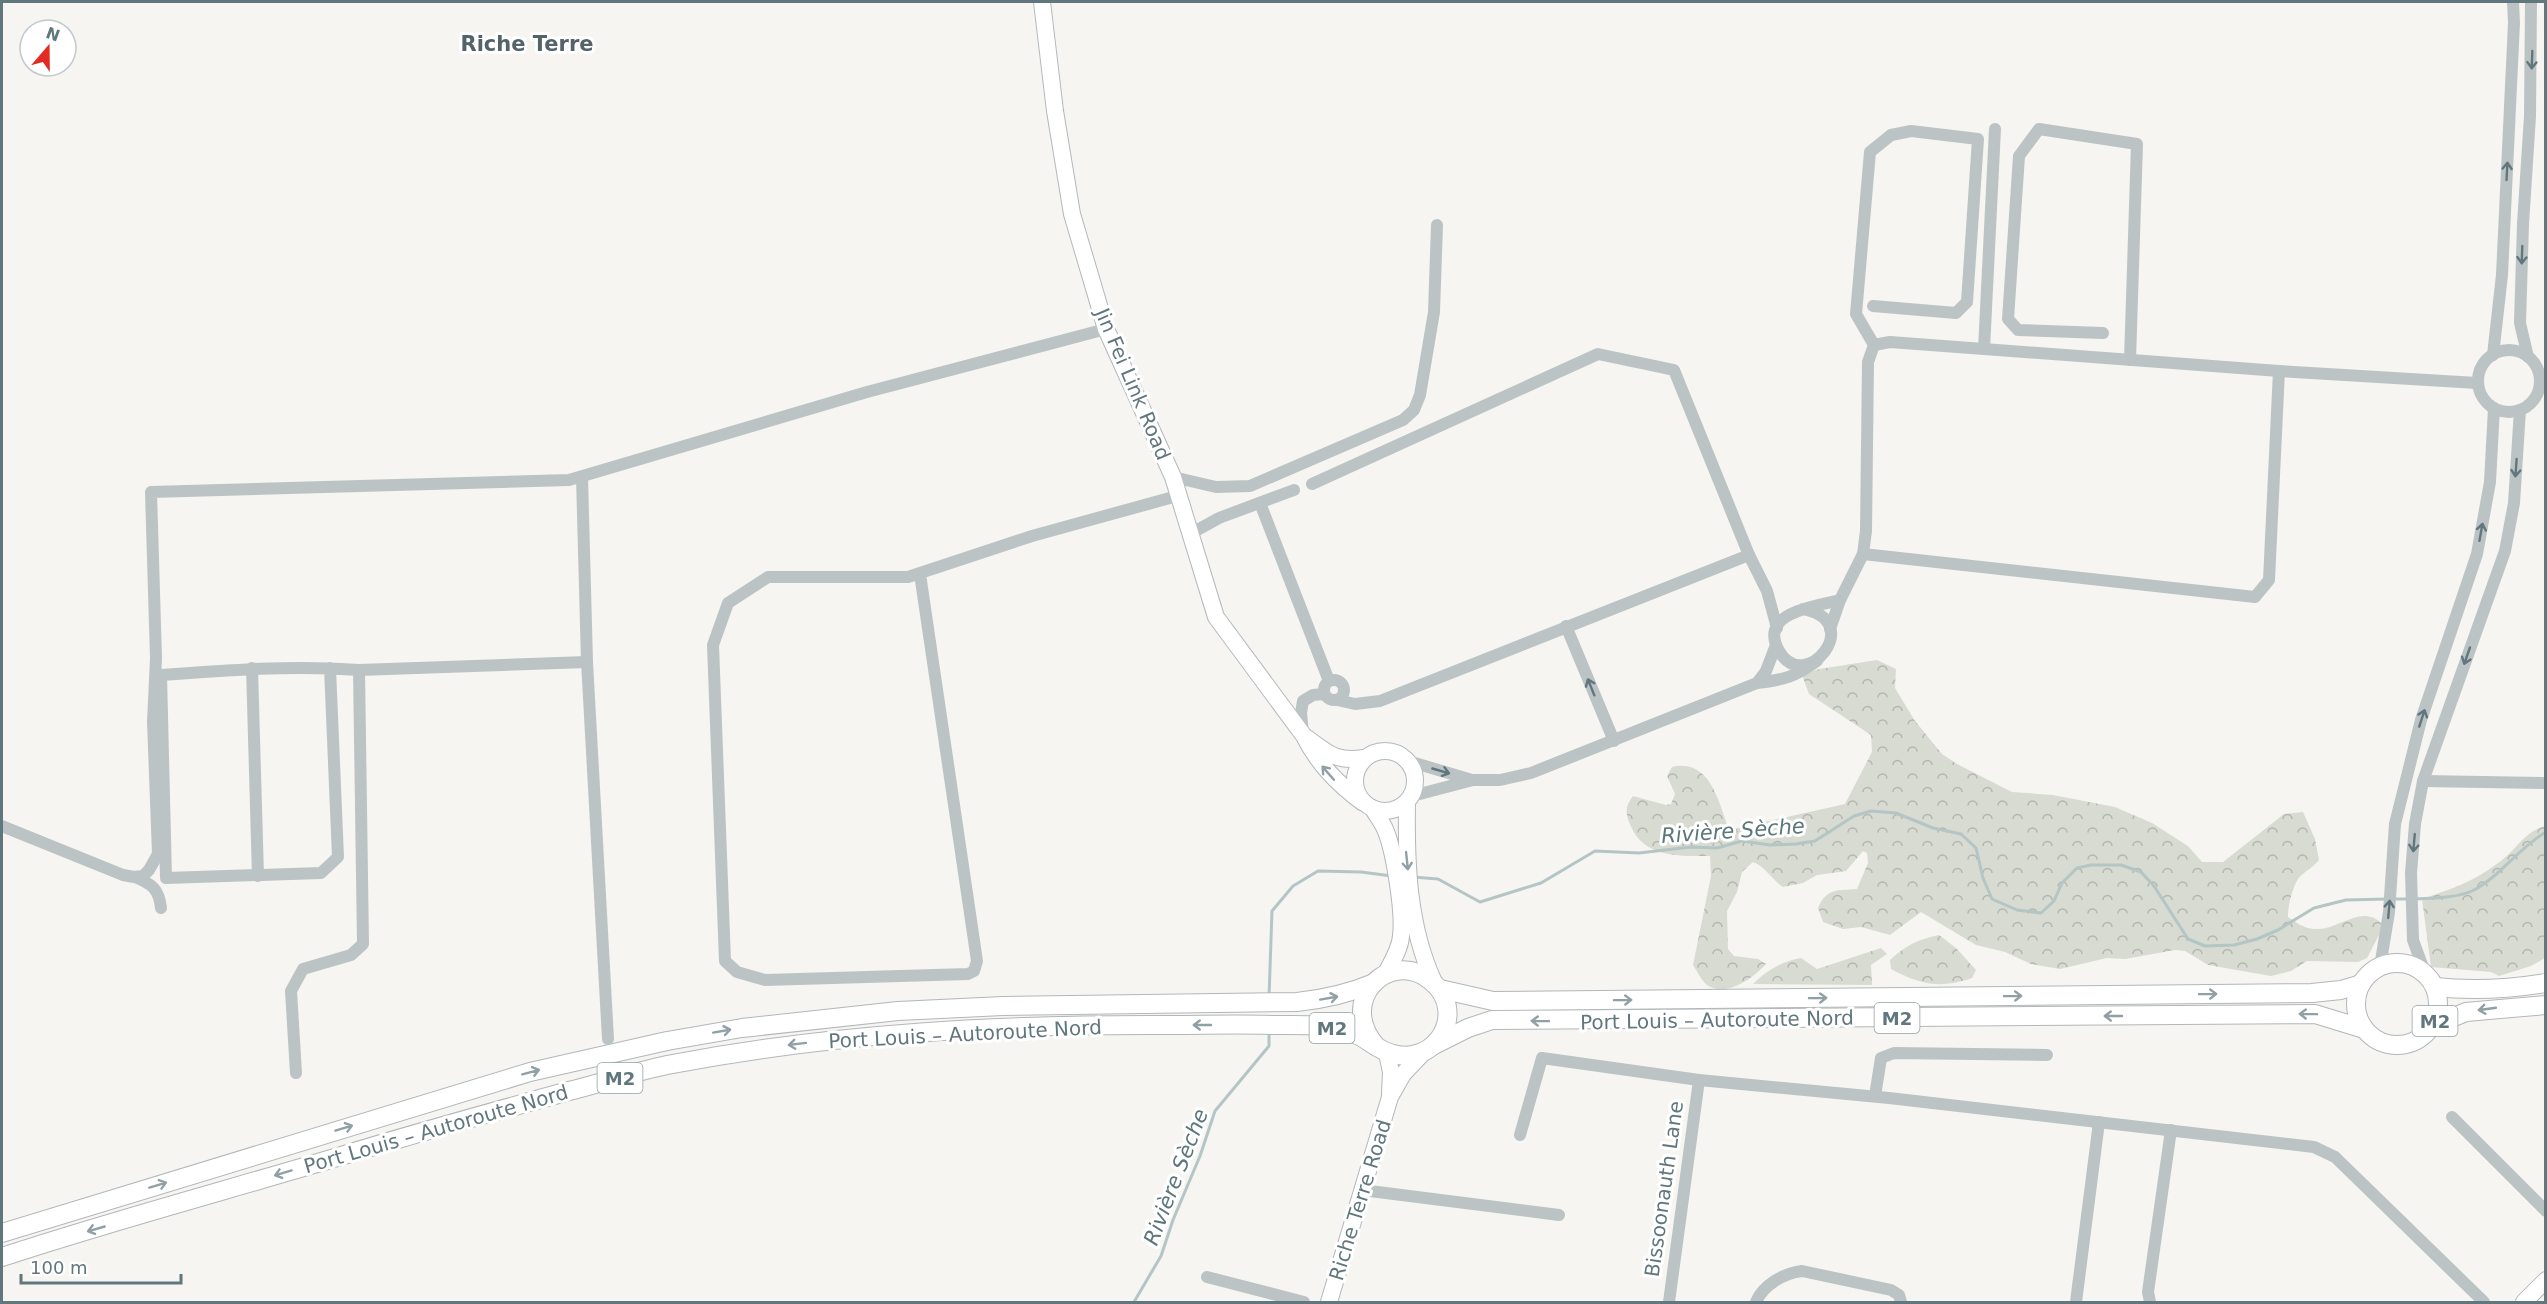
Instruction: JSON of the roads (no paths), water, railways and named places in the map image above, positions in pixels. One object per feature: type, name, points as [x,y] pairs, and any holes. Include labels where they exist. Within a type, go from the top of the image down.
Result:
[{"type":"highway","name":"M2","points":[[2361,984],[2369,974],[2380,967],[2395,963],[2406,964],[2430,980],[2493,989],[2546,983]]},
{"type":"highway","name":"M2","points":[[1428,1049],[1409,1056],[1382,1050],[1366,1032],[1361,1015],[1366,991],[1380,979],[1397,971],[1410,971],[1423,975],[1437,986]]},
{"type":"highway","name":"Port Louis – Autoroute Nord","points":[[2,1233],[530,1072],[667,1041],[742,1028],[898,1011],[1003,1006],[1258,1004],[1328,999],[1349,993],[1380,979]]},
{"type":"highway","name":"M2","points":[[2430,980],[2439,1007],[2432,1026]]},
{"type":"highway","name":"Port Louis – Autoroute Nord","points":[[1437,986],[1493,1001],[2312,993],[2341,990],[2361,984]]},
{"type":"highway","points":[[2361,984],[2355,1004],[2359,1021],[2364,1029]]},
{"type":"highway","points":[[1428,1049],[1443,1033],[1447,1018],[1446,1003],[1437,986]]},
{"type":"highway","name":"M2","points":[[2364,1029],[2379,1042],[2399,1046],[2418,1040],[2432,1026],[2466,1012],[2546,1005]]},
{"type":"highway","name":"Port Louis – Autoroute Nord","points":[[1428,1049],[1468,1028],[1492,1020],[2315,1014],[2364,1029]]},
{"type":"highway","name":"Port Louis – Autoroute Nord","points":[[2,1257],[459,1121],[663,1066],[781,1046],[880,1034],[1126,1025],[1283,1025],[1321,1026],[1353,1033],[1382,1050]]},
{"type":"main road","name":"Jin Fei Link Road","points":[[1042,2],[1054,111],[1071,214],[1106,329],[1173,477],[1177,496],[1195,531],[1223,618],[1253,667],[1304,736]]},
{"type":"main road","points":[[1173,477],[1185,492],[1195,531]]},
{"type":"main road","points":[[1304,736],[1337,759],[1347,761],[1382,751],[1391,751],[1408,761],[1413,770],[1415,783],[1409,800],[1405,839],[1412,906],[1423,958],[1437,986]]},
{"type":"main road","points":[[1304,736],[1314,756],[1339,785],[1368,806],[1385,812],[1397,809],[1409,800]]},
{"type":"main road","points":[[1364,758],[1355,775],[1354,784],[1384,826],[1389,839],[1399,892],[1401,936],[1397,952],[1380,979]]},
{"type":"main road","points":[[1390,1097],[1403,1074],[1428,1049]]},
{"type":"main road","points":[[1382,1050],[1391,1072],[1390,1097]]},
{"type":"main road","name":"Riche Terre Road","points":[[1329,1302],[1390,1097]]},
{"type":"main road","points":[[2524,1302],[2546,1280]]},
{"type":"street","points":[[2493,355],[2502,275],[2513,2]]},
{"type":"street","points":[[2528,357],[2511,350],[2493,355],[2480,370],[2477,383],[2482,397],[2494,408],[2511,412],[2520,410],[2528,405],[2539,390],[2539,372],[2528,357],[2520,323],[2530,116],[2531,2]]},
{"type":"street","points":[[1984,349],[1995,129]]},
{"type":"street","points":[[2103,333],[2018,330],[2008,319],[2019,156],[2039,129],[2137,144],[2130,360]]},
{"type":"street","points":[[1408,761],[1473,780],[1500,780],[1531,774],[1757,683],[1786,679],[1801,673],[1817,661],[1829,648],[1830,629],[1840,600],[1863,554],[1866,531],[1868,362],[1874,345],[1856,314],[1870,152],[1891,135],[1911,131],[1978,139],[1967,302],[1956,313],[1873,306]]},
{"type":"street","points":[[1173,477],[1216,487],[1250,486],[1403,420],[1413,410],[1420,395],[1434,312],[1437,225]]},
{"type":"street","points":[[134,877],[143,876],[158,855],[153,722],[156,658],[151,492],[557,481],[582,477],[867,392],[1106,329]]},
{"type":"street","points":[[1874,345],[1890,342],[2278,371],[2477,383]]},
{"type":"street","points":[[1312,484],[1598,354],[1674,370],[1749,555],[1767,591],[1777,628],[1776,645],[1766,671],[1757,683]]},
{"type":"street","points":[[1863,554],[2255,597],[2269,580],[2278,371]]},
{"type":"street","points":[[2380,967],[2390,912],[2395,824],[2421,720],[2477,554],[2490,482],[2494,408]]},
{"type":"street","points":[[2430,980],[2414,940],[2411,873],[2415,824],[2423,781],[2505,551],[2514,503],[2520,410]]},
{"type":"street","points":[[582,477],[587,662],[608,1039]]},
{"type":"street","points":[[1195,531],[1219,518],[1294,490]]},
{"type":"street","points":[[920,574],[976,950],[977,961],[974,971],[968,974],[765,980],[737,972],[725,961],[712,645],[728,603],[768,577],[908,577],[1032,536],[1177,496]]},
{"type":"street","points":[[1260,503],[1329,681]]},
{"type":"street","points":[[1368,703],[1344,688],[1339,681],[1329,681],[1324,686],[1324,694],[1329,700],[1355,704],[1368,703],[1401,694],[1566,626],[1749,555]]},
{"type":"street","points":[[1767,591],[1798,610],[1813,611],[1822,616],[1830,629]]},
{"type":"street","points":[[1777,628],[1784,617],[1798,610],[1840,600]]},
{"type":"street","points":[[1566,626],[1614,741]]},
{"type":"street","points":[[1776,645],[1780,654],[1789,661],[1798,664],[1817,661]]},
{"type":"street","points":[[330,668],[338,857],[321,873],[166,878],[161,675],[252,668],[330,668],[359,670],[587,662]]},
{"type":"street","points":[[252,668],[258,876]]},
{"type":"street","points":[[296,1072],[291,992],[303,969],[351,954],[363,944],[359,670]]},
{"type":"street","points":[[1337,700],[1343,695],[1344,688]]},
{"type":"street","points":[[1304,736],[1301,712],[1303,701],[1313,695],[1324,694]]},
{"type":"street","points":[[1409,800],[1473,780]]},
{"type":"street","points":[[2423,781],[2546,783]]},
{"type":"street","points":[[2,826],[134,877],[156,888],[161,908]]},
{"type":"street","points":[[1875,1096],[1881,1058],[1894,1053],[2047,1055]]},
{"type":"street","points":[[1520,1135],[1542,1058],[1699,1080],[1875,1096],[2314,1147],[2335,1158],[2484,1302]]},
{"type":"street","name":"Bissoonauth Lane","points":[[1669,1302],[1699,1080]]},
{"type":"street","points":[[2452,1117],[2546,1211]]},
{"type":"street","points":[[2076,1302],[2099,1122]]},
{"type":"street","points":[[2150,1302],[2148,1292],[2171,1130]]},
{"type":"street","points":[[1362,1190],[1559,1215]]},
{"type":"street","points":[[1756,1302],[1764,1288],[1791,1272],[1802,1271],[1890,1290],[1900,1299]]},
{"type":"street","points":[[1207,1277],[1304,1302]]},
{"type":"waterway","name":"Rivière Sèche","points":[[1413,877],[1438,879],[1480,902],[1541,883],[1595,851],[1639,853],[1691,847],[1717,848],[1742,841],[1770,845],[1796,844],[1815,841],[1854,816],[1871,811],[1896,813],[1933,828],[1961,834],[1976,848],[1983,878],[1992,899],[2017,910],[2041,913],[2054,901],[2062,883],[2077,868],[2091,865],[2121,865],[2141,872],[2154,886],[2188,939],[2205,946],[2234,945],[2257,939],[2278,930],[2314,908],[2346,900],[2386,899]]},
{"type":"waterway","name":"Rivière Sèche","points":[[2416,899],[2452,896],[2472,891],[2546,832]]},
{"type":"waterway","name":"Rivière Sèche","points":[[1269,997],[1272,911],[1293,886],[1318,871],[1361,872],[1392,876]]},
{"type":"waterway","name":"Rivière Sèche","points":[[2392,899],[2410,899]]},
{"type":"waterway","name":"Rivière Sèche","points":[[1134,1302],[1161,1256],[1215,1111],[1269,1046],[1269,1030]]},
{"type":"district","name":"Riche Terre","points":[[527,44]]}]
